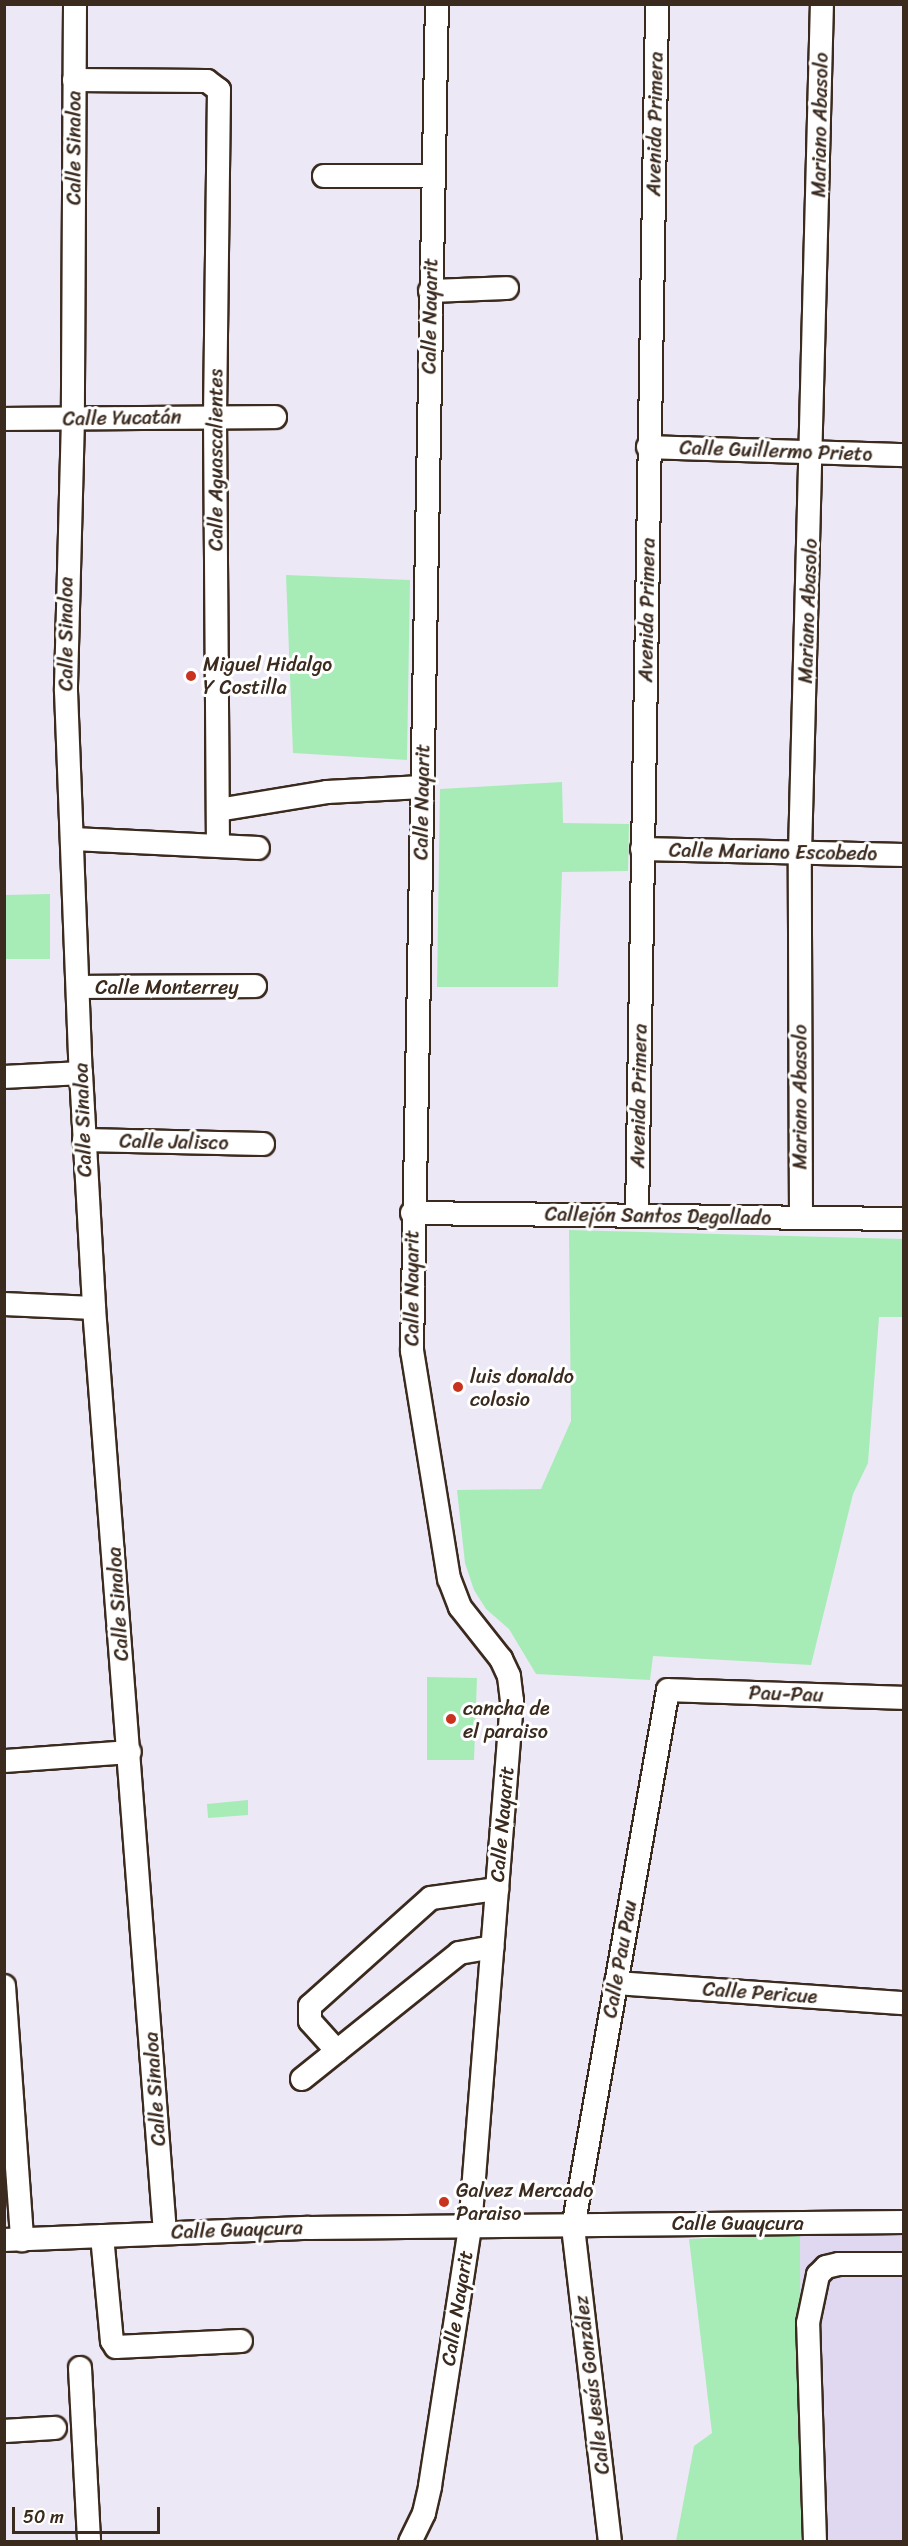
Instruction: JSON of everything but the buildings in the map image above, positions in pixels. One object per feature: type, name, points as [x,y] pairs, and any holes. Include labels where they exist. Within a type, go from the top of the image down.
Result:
[{"type":"street","name":"Calle Sinaloa","points":[[75,4],[73,418],[66,691],[74,839],[81,1073],[94,1308],[165,2232]]},
{"type":"street","name":"Calle Nayarit","points":[[410,2541],[424,2513],[430,2486],[470,2228],[512,1701],[509,1676],[460,1607],[447,1568],[412,1351],[412,1213],[437,4]]},
{"type":"street","name":"Avenida Primera","points":[[637,1216],[657,4]]},
{"type":"street","name":"Mariano Abasolo","points":[[801,1218],[800,853],[822,4]]},
{"type":"street","name":"Calle Aguascalientes","points":[[75,80],[207,81],[219,90],[215,417],[218,845]]},
{"type":"street","points":[[324,176],[433,176]]},
{"type":"street","points":[[430,291],[507,288]]},
{"type":"street","name":"Calle Yucatán","points":[[4,419],[276,417]]},
{"type":"street","name":"Calle Guillermo Prieto","points":[[648,447],[903,455]]},
{"type":"street","points":[[218,810],[327,792],[422,787]]},
{"type":"street","points":[[74,839],[258,848]]},
{"type":"street","name":"Calle Mariano Escobedo","points":[[642,849],[903,855]]},
{"type":"street","name":"Calle Monterrey","points":[[79,987],[255,986]]},
{"type":"street","points":[[4,1077],[81,1073]]},
{"type":"street","name":"Calle Jalisco","points":[[84,1140],[263,1144]]},
{"type":"street","name":"Callejón Santos Degollado","points":[[412,1213],[903,1219]]},
{"type":"street","points":[[4,1304],[94,1308]]},
{"type":"street","name":"Pau-Pau","points":[[668,1690],[903,1698]]},
{"type":"street","name":"Calle Pau Pau","points":[[573,2228],[668,1690]]},
{"type":"street","points":[[4,1761],[129,1752]]},
{"type":"street","points":[[338,2051],[310,2021],[310,2006],[431,1898],[497,1889]]},
{"type":"street","points":[[302,2079],[459,1953],[492,1947]]},
{"type":"street","name":"Calle Pericue","points":[[616,1983],[903,2003]]},
{"type":"street","points":[[4,1986],[13,2240]]},
{"type":"street","name":"Calle Guaycura","points":[[13,2240],[165,2232],[903,2222]]},
{"type":"street","name":"Calle Jesús González","points":[[573,2228],[610,2541]]},
{"type":"street","points":[[102,2236],[112,2341],[116,2347],[241,2341]]},
{"type":"street","points":[[815,2541],[808,2323],[818,2276],[826,2267],[839,2264],[903,2264]]},
{"type":"street","points":[[80,2368],[89,2541]]},
{"type":"street","points":[[4,2431],[55,2428]]},
{"type":"street","points":[[600,2541],[607,2505]]},
{"type":"shaded area","points":[[903,2232],[903,2541],[801,2541],[800,2234]]},
{"type":"green space","points":[[286,575],[410,580],[407,760],[293,753]]},
{"type":"green space","points":[[562,782],[563,823],[629,824],[628,871],[562,872],[558,987],[437,987],[440,789]]},
{"type":"green space","points":[[50,894],[50,959],[5,959],[5,895]]},
{"type":"green space","points":[[569,1230],[903,1239],[903,1317],[879,1317],[868,1463],[853,1494],[811,1665],[653,1656],[650,1680],[536,1674],[509,1629],[486,1609],[474,1590],[465,1563],[457,1490],[541,1489],[571,1421]]},
{"type":"green space","name":"cancha de el paraiso","points":[[427,1677],[477,1678],[474,1760],[427,1760]]},
{"type":"green space","points":[[248,1800],[248,1815],[208,1818],[207,1804]]},
{"type":"green space","points":[[800,2234],[801,2541],[676,2541],[694,2446],[712,2433],[689,2239]]},
{"type":"place","name":"Miguel Hidalgo Y Costilla","points":[[191,676]]},
{"type":"place","name":"luis donaldo colosio","points":[[458,1387]]},
{"type":"place","name":"cancha de el paraiso","points":[[451,1719]]},
{"type":"place","name":"Galvez Mercado Paraiso","points":[[444,2202]]}]
